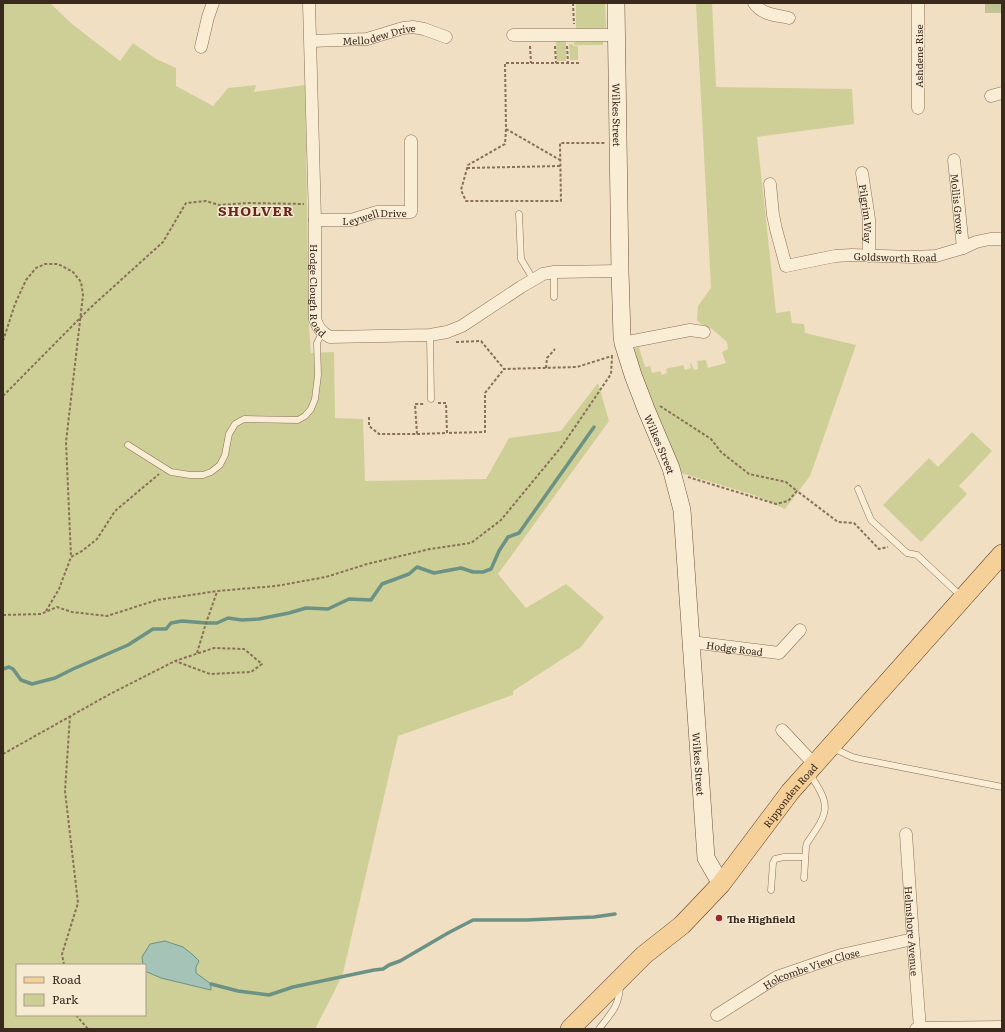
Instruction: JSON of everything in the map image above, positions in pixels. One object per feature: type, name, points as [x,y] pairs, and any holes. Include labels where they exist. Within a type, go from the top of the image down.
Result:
[{"type":"main road","name":"Ripponden Road","points":[[570,1029],[644,955],[682,925],[721,884],[790,792],[1002,554]]},
{"type":"street","points":[[202,47],[208,17],[213,3]]},
{"type":"street","name":"Hodge Clough Road","points":[[309,3],[315,220],[315,319],[317,327],[322,333],[330,337],[430,335],[445,333],[462,326],[543,274],[554,272],[620,271]]},
{"type":"street","name":"Wilkes Street","points":[[616,3],[622,336],[632,374],[671,468],[682,510],[706,858],[721,884]]},
{"type":"street","points":[[754,3],[758,9],[763,12],[789,18]]},
{"type":"street","name":"Ashdene Rise","points":[[918,3],[918,108]]},
{"type":"street","name":"Mellodew Drive","points":[[311,41],[367,39],[403,28],[413,27],[424,29],[446,37]]},
{"type":"street","points":[[513,35],[616,35]]},
{"type":"street","name":"Leywell Drive","points":[[315,220],[351,220],[377,212],[411,212],[411,141]]},
{"type":"street","name":"Mollis Grove","points":[[954,160],[963,248]]},
{"type":"street","name":"Pilgrim Way","points":[[862,173],[869,220],[869,256]]},
{"type":"street","name":"Goldsworth Road","points":[[770,184],[773,215],[786,266],[835,256],[936,256],[963,248],[976,242],[990,239],[1002,239]]},
{"type":"street","points":[[623,343],[690,330],[704,332]]},
{"type":"street","name":"Hodge Road","points":[[691,642],[779,653],[800,630]]},
{"type":"street","points":[[782,730],[811,768]]},
{"type":"street","name":"Helmshore Avenue","points":[[906,834],[918,1028]]},
{"type":"street","name":"Holcombe View Close","points":[[717,1015],[777,977],[841,955],[913,939]]},
{"type":"street","points":[[918,1028],[1002,1027]]},
{"type":"lane","points":[[519,214],[521,259],[533,279]]},
{"type":"lane","points":[[554,272],[554,297]]},
{"type":"lane","points":[[128,445],[171,472],[190,476],[203,475],[211,472],[220,465],[225,455],[229,434],[235,424],[244,419],[298,420],[311,410],[315,399],[318,375],[317,343],[322,333]]},
{"type":"lane","points":[[430,335],[431,401]]},
{"type":"lane","points":[[858,489],[871,520],[907,552],[917,555],[963,597]]},
{"type":"lane","points":[[830,747],[860,759],[1002,787]]},
{"type":"lane","points":[[804,878],[807,843],[822,821],[825,809],[822,794],[811,768]]},
{"type":"lane","points":[[772,890],[773,863],[775,859],[784,857],[805,857]]},
{"type":"lane","points":[[599,1029],[616,1007],[620,996],[620,979]]},
{"type":"path","points":[[556,63],[573,3]]},
{"type":"path","points":[[529,35],[531,63]]},
{"type":"path","points":[[565,35],[568,63]]},
{"type":"path","points":[[579,63],[505,63],[505,144],[468,165],[461,190],[466,201],[561,201],[560,143],[618,143]]},
{"type":"path","points":[[506,129],[560,160]]},
{"type":"path","points":[[467,168],[560,166]]},
{"type":"path","points":[[3,396],[90,308],[163,242],[186,203],[206,201],[219,205],[248,203],[314,204]]},
{"type":"path","points":[[3,341],[14,304],[26,280],[36,268],[45,264],[58,264],[73,272],[81,282],[83,295],[66,442],[71,557],[58,589],[46,612]]},
{"type":"path","points":[[445,333],[445,342],[481,341],[504,369]]},
{"type":"path","points":[[3,615],[41,614],[57,607],[72,612],[107,616],[157,600],[276,586],[326,577],[367,564],[416,552],[471,543],[501,520],[562,446],[611,374],[613,343],[623,343]]},
{"type":"path","points":[[546,368],[547,358],[555,349]]},
{"type":"path","points":[[504,369],[577,367],[612,356]]},
{"type":"path","points":[[369,417],[369,426],[379,434],[485,432],[485,393],[504,369]]},
{"type":"path","points":[[431,401],[446,403],[447,433]]},
{"type":"path","points":[[644,404],[652,401],[711,439],[721,452],[749,474],[786,482],[838,522],[854,524],[879,549],[889,546]]},
{"type":"path","points":[[417,434],[415,404],[426,404]]},
{"type":"path","points":[[71,557],[82,551],[97,539],[116,512],[166,469]]},
{"type":"path","points":[[673,475],[683,476],[776,504],[788,501],[797,491]]},
{"type":"path","points":[[197,653],[217,592]]},
{"type":"path","points":[[3,754],[110,694],[175,661],[197,653],[214,648],[244,649],[262,664],[251,672],[210,674],[175,661]]},
{"type":"path","points":[[64,964],[62,954],[78,902],[65,791],[70,716]]},
{"type":"path","points":[[77,1016],[88,1029]]},
{"type":"green space","points":[[3,3],[50,3],[72,24],[120,61],[133,43],[156,59],[176,68],[176,86],[213,106],[228,88],[256,85],[254,92],[305,85],[309,328],[311,353],[334,352],[335,418],[363,419],[365,481],[486,479],[509,438],[561,431],[598,383],[609,421],[498,574],[526,608],[566,584],[604,617],[581,647],[513,691],[513,695],[398,736],[343,973],[315,1029],[3,1029]]},
{"type":"green space","points":[[576,3],[605,3],[606,28],[576,29]]},
{"type":"green space","points":[[696,3],[712,3],[716,87],[852,89],[854,124],[757,137],[776,313],[790,311],[792,323],[804,324],[805,333],[856,345],[810,476],[785,509],[754,495],[681,473],[669,440],[638,371],[634,351],[635,348],[639,347],[645,367],[650,366],[652,373],[660,371],[662,375],[667,373],[666,369],[668,368],[683,365],[685,370],[691,368],[690,363],[695,370],[698,369],[697,361],[706,360],[708,368],[726,363],[722,352],[728,349],[727,342],[712,329],[701,324],[697,320],[698,306],[711,288]]},
{"type":"green space","points":[[985,3],[1002,3],[1002,13],[985,13]]},
{"type":"green space","points":[[556,40],[566,40],[566,61],[557,61]]},
{"type":"green space","points":[[603,41],[603,45],[574,45],[574,42]]},
{"type":"green space","points":[[569,44],[578,46],[578,60],[570,60]]},
{"type":"green space","points":[[972,432],[992,451],[959,486],[967,494],[921,542],[883,505],[929,458],[938,467]]},
{"type":"shaded area","points":[[165,941],[183,947],[199,961],[196,967],[196,973],[211,984],[211,990],[161,978],[146,971],[146,964],[143,964],[142,957],[150,944]]},
{"type":"waterway","points":[[3,669],[9,667],[13,669],[21,680],[32,684],[55,678],[128,645],[153,629],[166,629],[171,623],[182,621],[217,623],[228,618],[242,620],[259,619],[306,608],[328,609],[349,599],[371,600],[382,584],[409,574],[417,567],[434,573],[461,568],[473,572],[483,572],[491,569],[499,551],[508,537],[519,533],[594,427]]},
{"type":"waterway","points":[[211,984],[238,991],[269,995],[293,987],[383,969],[473,920],[526,920],[594,917],[615,914]]},
{"type":"place","name":"The Highfield","points":[[719,918]]},
{"type":"district","name":"SHOLVER","points":[[256,210]]}]
